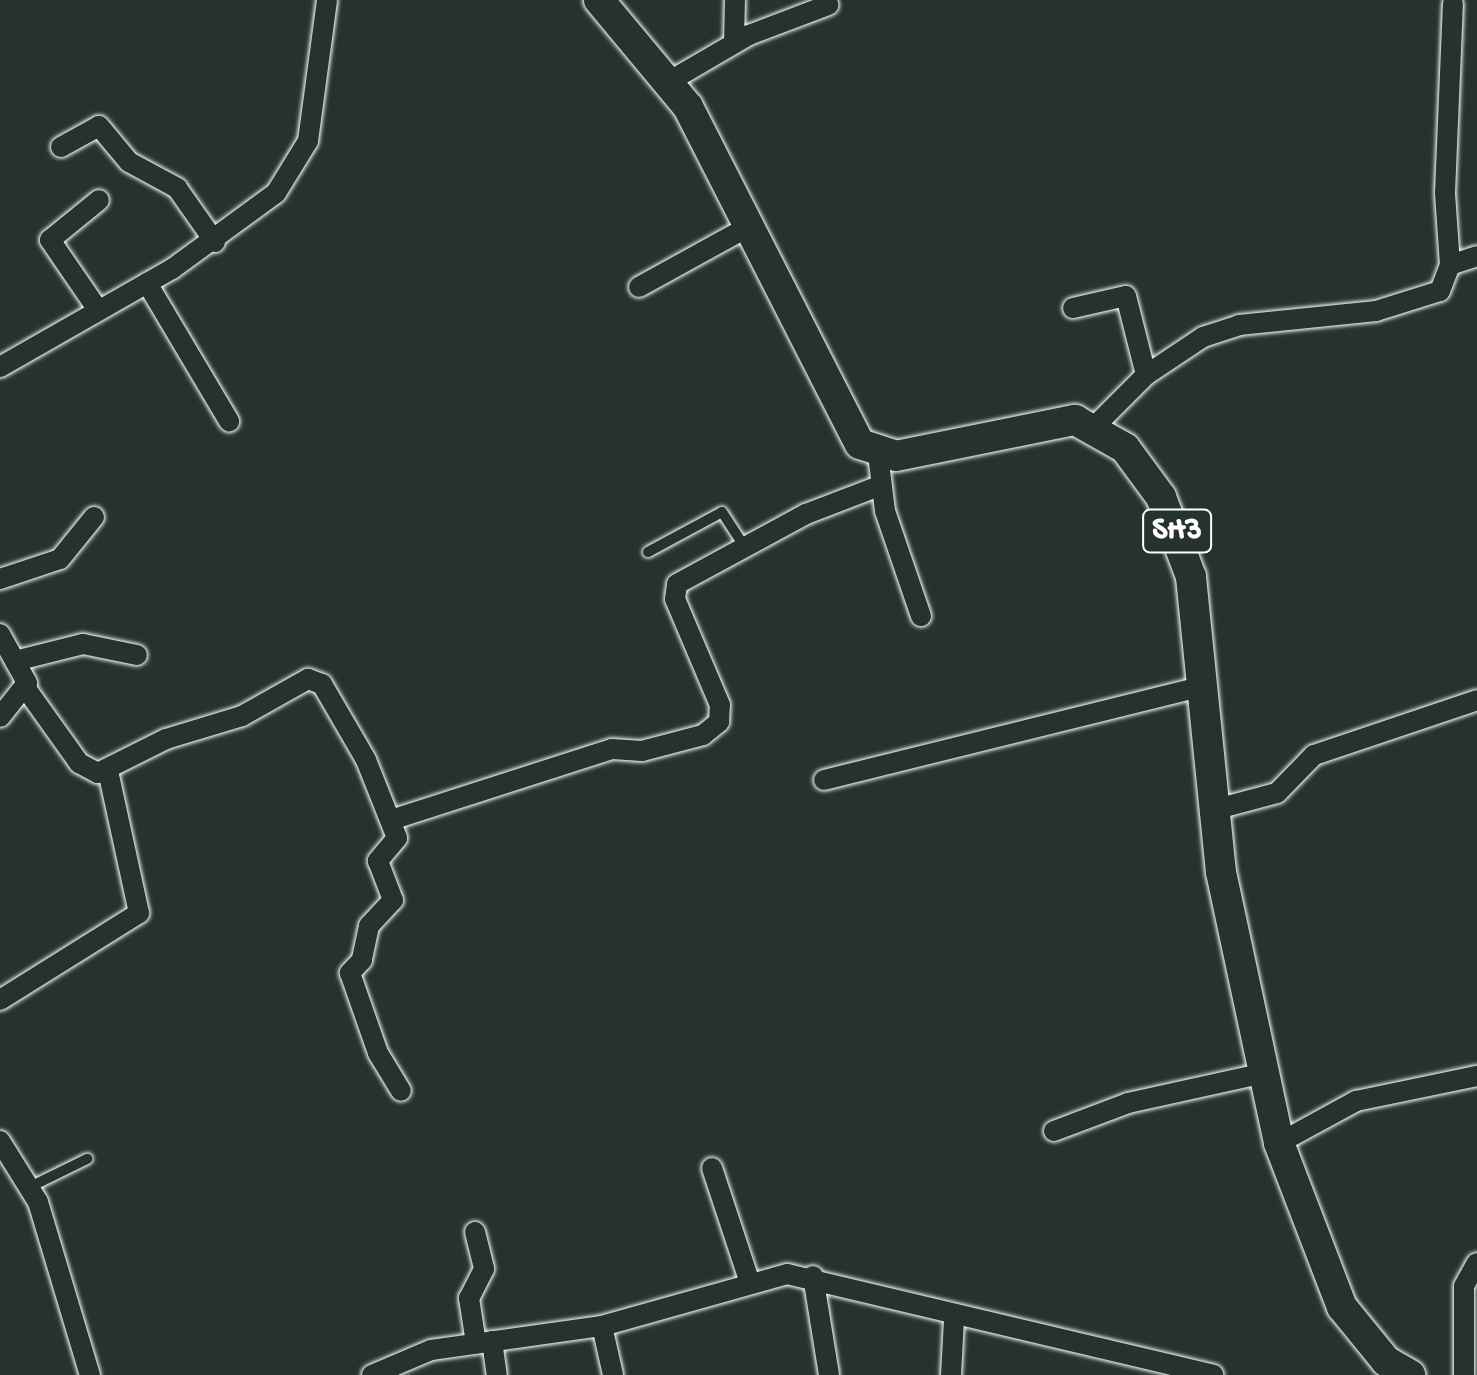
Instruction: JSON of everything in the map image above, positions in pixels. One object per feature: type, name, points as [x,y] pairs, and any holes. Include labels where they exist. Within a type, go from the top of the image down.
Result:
[{"type":"main road","points":[[599,0],[670,81],[846,428],[878,454],[1048,421],[1096,425]]},
{"type":"main road","name":"SH3","points":[[1096,425],[1142,468],[1174,524],[1191,577],[1213,810],[1260,1074],[1278,1143],[1342,1307],[1374,1348],[1410,1375]]},
{"type":"street","points":[[0,367],[215,242],[296,170],[316,110],[327,0]]},
{"type":"street","points":[[734,0],[734,43]]},
{"type":"street","points":[[1096,425],[1146,375],[1220,330],[1376,311],[1440,291],[1450,265],[1444,193],[1453,4]]},
{"type":"street","points":[[670,81],[734,43],[828,5]]},
{"type":"street","points":[[61,147],[99,126],[129,162],[177,188],[215,242]]},
{"type":"street","points":[[98,310],[50,240],[99,200]]},
{"type":"street","points":[[639,287],[746,228]]},
{"type":"street","points":[[1450,265],[1477,256]]},
{"type":"street","points":[[147,283],[229,421]]},
{"type":"street","points":[[1073,308],[1126,296],[1146,375]]},
{"type":"street","points":[[878,454],[879,486],[921,616]]},
{"type":"street","points":[[391,820],[612,749],[642,751],[714,727],[720,705],[674,589],[744,546],[879,486]]},
{"type":"street","points":[[0,579],[68,554],[94,517]]},
{"type":"street","points":[[0,634],[27,690],[79,762],[108,770],[316,679],[366,760],[397,842],[378,860],[392,900],[369,926],[362,960],[350,972],[378,1053],[402,1091]]},
{"type":"street","points":[[15,662],[83,644],[136,655]]},
{"type":"street","points":[[824,780],[1200,687]]},
{"type":"street","points":[[0,717],[27,690]]},
{"type":"street","points":[[1213,810],[1277,793],[1314,755],[1477,700]]},
{"type":"street","points":[[0,1000],[139,913],[108,770]]},
{"type":"street","points":[[1054,1131],[1128,1103],[1260,1074]]},
{"type":"street","points":[[1278,1143],[1356,1101],[1477,1076]]},
{"type":"street","points":[[0,1142],[38,1202],[90,1375]]},
{"type":"street","points":[[712,1168],[749,1280]]},
{"type":"street","points":[[475,1232],[484,1269],[469,1298],[498,1375]]},
{"type":"street","points":[[1464,1375],[1464,1286],[1477,1263]]},
{"type":"street","points":[[813,1276],[829,1375]]},
{"type":"street","points":[[372,1375],[418,1353],[602,1326],[749,1280],[813,1276],[954,1318],[1213,1375]]},
{"type":"street","points":[[950,1375],[954,1318]]},
{"type":"street","points":[[602,1326],[613,1375]]},
{"type":"lane","points":[[648,552],[722,512],[744,546]]},
{"type":"lane","points":[[26,1188],[88,1160]]}]
